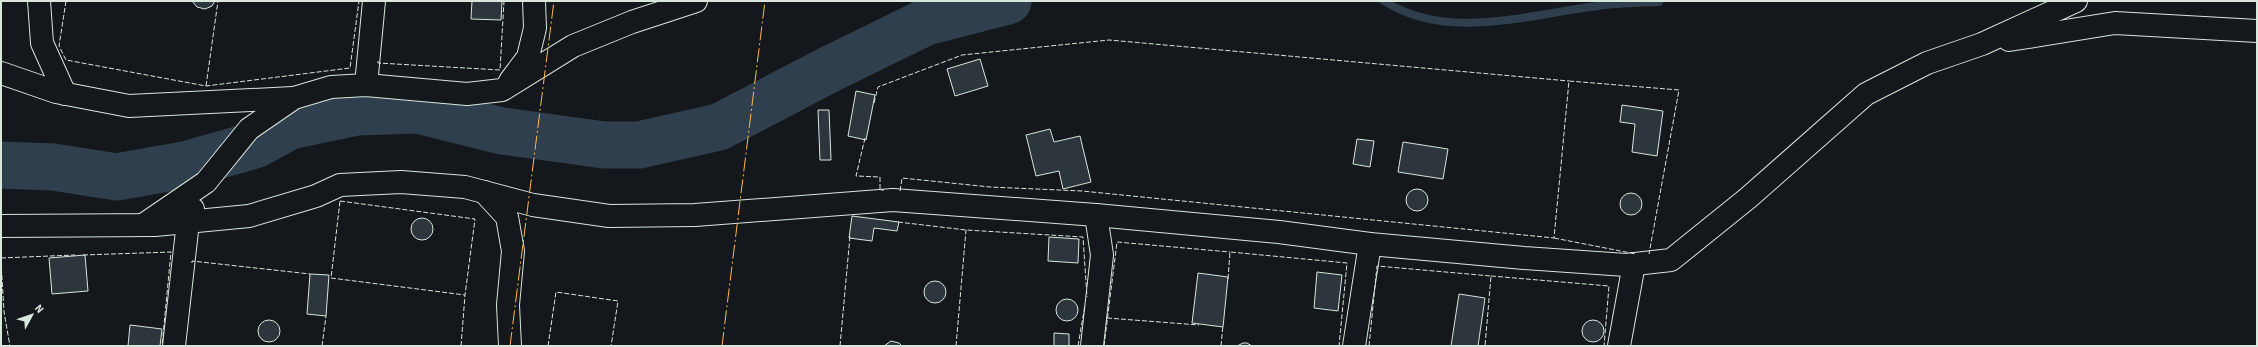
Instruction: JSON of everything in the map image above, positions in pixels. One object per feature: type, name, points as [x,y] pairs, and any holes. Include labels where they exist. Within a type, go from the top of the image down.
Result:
[{"type":"street","points":[[39,1],[42,43],[65,94]]},
{"type":"street","points":[[366,85],[374,1]]},
{"type":"street","points":[[502,90],[528,56],[535,28],[534,1]]},
{"type":"street","points":[[1,73],[65,94],[129,106],[294,98],[331,88],[366,85],[467,94],[502,90],[573,46],[632,22],[696,1]]},
{"type":"street","points":[[1,226],[142,225],[249,216],[316,196],[340,185],[401,182],[465,187],[533,205],[609,216],[695,215],[893,200],[1096,215],[1279,232],[1370,244],[1524,258],[1634,264],[1671,260],[1748,198],[1866,94],[1927,63],[1982,44],[2076,1]]},
{"type":"street","points":[[1982,44],[2114,23],[2257,31]]},
{"type":"street","points":[[174,346],[188,222],[206,182],[250,129],[294,98]]},
{"type":"street","points":[[142,225],[206,182]]},
{"type":"street","points":[[484,192],[507,217],[512,251],[508,305],[510,346]]},
{"type":"street","points":[[1092,346],[1102,255],[1096,215]]},
{"type":"street","points":[[1354,346],[1370,244]]},
{"type":"street","points":[[1619,346],[1634,264]]},
{"type":"building","points":[[192,1],[215,1],[212,6],[205,9],[197,7]]},
{"type":"building","points":[[472,1],[502,1],[501,20],[471,19]]},
{"type":"building","points":[[980,59],[988,86],[955,96],[947,69]]},
{"type":"building","points":[[856,91],[875,95],[866,140],[848,136]]},
{"type":"building","points":[[1622,105],[1663,111],[1657,156],[1632,152],[1635,124],[1620,122]]},
{"type":"building","points":[[818,110],[829,110],[831,160],[820,160]]},
{"type":"building","points":[[1050,129],[1054,142],[1080,136],[1091,182],[1063,189],[1059,171],[1036,176],[1026,135]]},
{"type":"building","points":[[1357,139],[1374,141],[1370,167],[1353,164]]},
{"type":"building","points":[[1403,142],[1448,149],[1443,179],[1398,172]]},
{"type":"building","points":[[1417,189],[1421,190],[1427,196],[1427,204],[1421,210],[1417,211],[1413,210],[1407,204],[1406,200],[1407,196],[1413,190]]},
{"type":"building","points":[[1631,193],[1635,194],[1641,200],[1641,208],[1635,214],[1631,215],[1627,214],[1621,208],[1620,204],[1621,200],[1627,194]]},
{"type":"building","points":[[852,216],[899,222],[897,231],[874,228],[872,241],[849,238]]},
{"type":"building","points":[[422,218],[426,219],[432,225],[432,233],[426,239],[422,240],[418,239],[412,233],[411,229],[412,225],[418,219]]},
{"type":"building","points":[[1049,237],[1079,239],[1078,263],[1048,261]]},
{"type":"building","points":[[85,255],[88,291],[52,294],[49,258]]},
{"type":"building","points":[[1317,272],[1342,275],[1338,311],[1314,308]]},
{"type":"building","points":[[1198,273],[1228,277],[1223,327],[1192,323]]},
{"type":"building","points":[[310,274],[329,275],[326,316],[307,314]]},
{"type":"building","points":[[935,281],[939,282],[945,288],[945,296],[939,302],[935,303],[931,302],[925,296],[924,292],[925,288],[931,282]]},
{"type":"building","points":[[1459,294],[1485,298],[1478,346],[1451,346]]},
{"type":"building","points":[[1067,299],[1071,300],[1077,306],[1077,314],[1071,320],[1067,321],[1063,320],[1057,314],[1056,310],[1057,306],[1063,300]]},
{"type":"building","points":[[269,320],[273,321],[279,327],[279,335],[273,341],[269,342],[265,341],[259,335],[258,331],[259,327],[265,321]]},
{"type":"building","points":[[1593,320],[1597,321],[1603,327],[1603,335],[1597,341],[1593,342],[1589,341],[1583,335],[1582,331],[1583,327],[1589,321]]},
{"type":"building","points":[[130,325],[162,329],[160,346],[128,346]]},
{"type":"building","points":[[1054,333],[1069,334],[1069,346],[1054,346]]},
{"type":"building","points":[[891,341],[899,343],[902,346],[884,346]]},
{"type":"building","points":[[1247,343],[1252,346],[1237,346]]},
{"type":"waterway","points":[[1,165],[53,167],[117,177],[184,165],[255,145],[290,126],[357,112],[417,110],[502,131],[604,145],[639,145],[719,127],[830,69],[926,22],[1008,1]]},
{"type":"waterway","points":[[1384,1],[1409,13],[1435,20],[1462,23],[1517,19],[1606,5],[1659,2]]},
{"type":"fence","points":[[66,1],[59,46],[66,60],[206,86],[350,68],[359,1]]},
{"type":"fence","points":[[206,86],[218,1]]},
{"type":"fence","points":[[378,61],[378,63],[500,70],[504,1]]},
{"type":"fence","points":[[874,103],[878,87],[962,55],[1109,40],[1569,81]]},
{"type":"fence","points":[[900,191],[902,178],[990,187],[1082,191],[1554,238],[1569,81],[1679,90],[1649,254]]},
{"type":"fence","points":[[865,138],[856,176],[880,177],[880,190],[884,190]]},
{"type":"fence","points":[[340,201],[475,219],[465,295],[331,278],[340,201]]},
{"type":"fence","points":[[898,222],[966,230],[1083,237],[1087,297]]},
{"type":"fence","points":[[956,346],[966,230]]},
{"type":"fence","points":[[840,346],[850,236]]},
{"type":"fence","points":[[1554,238],[1636,254]]},
{"type":"fence","points":[[1104,346],[1117,242],[1230,252]]},
{"type":"fence","points":[[83,255],[171,252],[162,346]]},
{"type":"fence","points":[[1228,279],[1230,252],[1347,263],[1339,346]]},
{"type":"fence","points":[[1,258],[75,255]]},
{"type":"fence","points":[[1,261],[4,312],[10,346]]},
{"type":"fence","points":[[192,263],[192,261],[310,274]]},
{"type":"fence","points":[[1369,346],[1377,266],[1491,276],[1485,346]]},
{"type":"fence","points":[[1491,276],[1609,286],[1604,346]]},
{"type":"fence","points":[[548,346],[556,292],[618,301],[611,346]]},
{"type":"fence","points":[[461,346],[465,295]]},
{"type":"fence","points":[[1078,346],[1085,305]]},
{"type":"fence","points":[[322,346],[326,316]]},
{"type":"fence","points":[[1107,318],[1199,325]]},
{"type":"fence","points":[[1221,346],[1223,325]]},
{"type":"power","points":[[510,346],[554,1]]},
{"type":"power","points":[[722,346],[765,1]]}]
